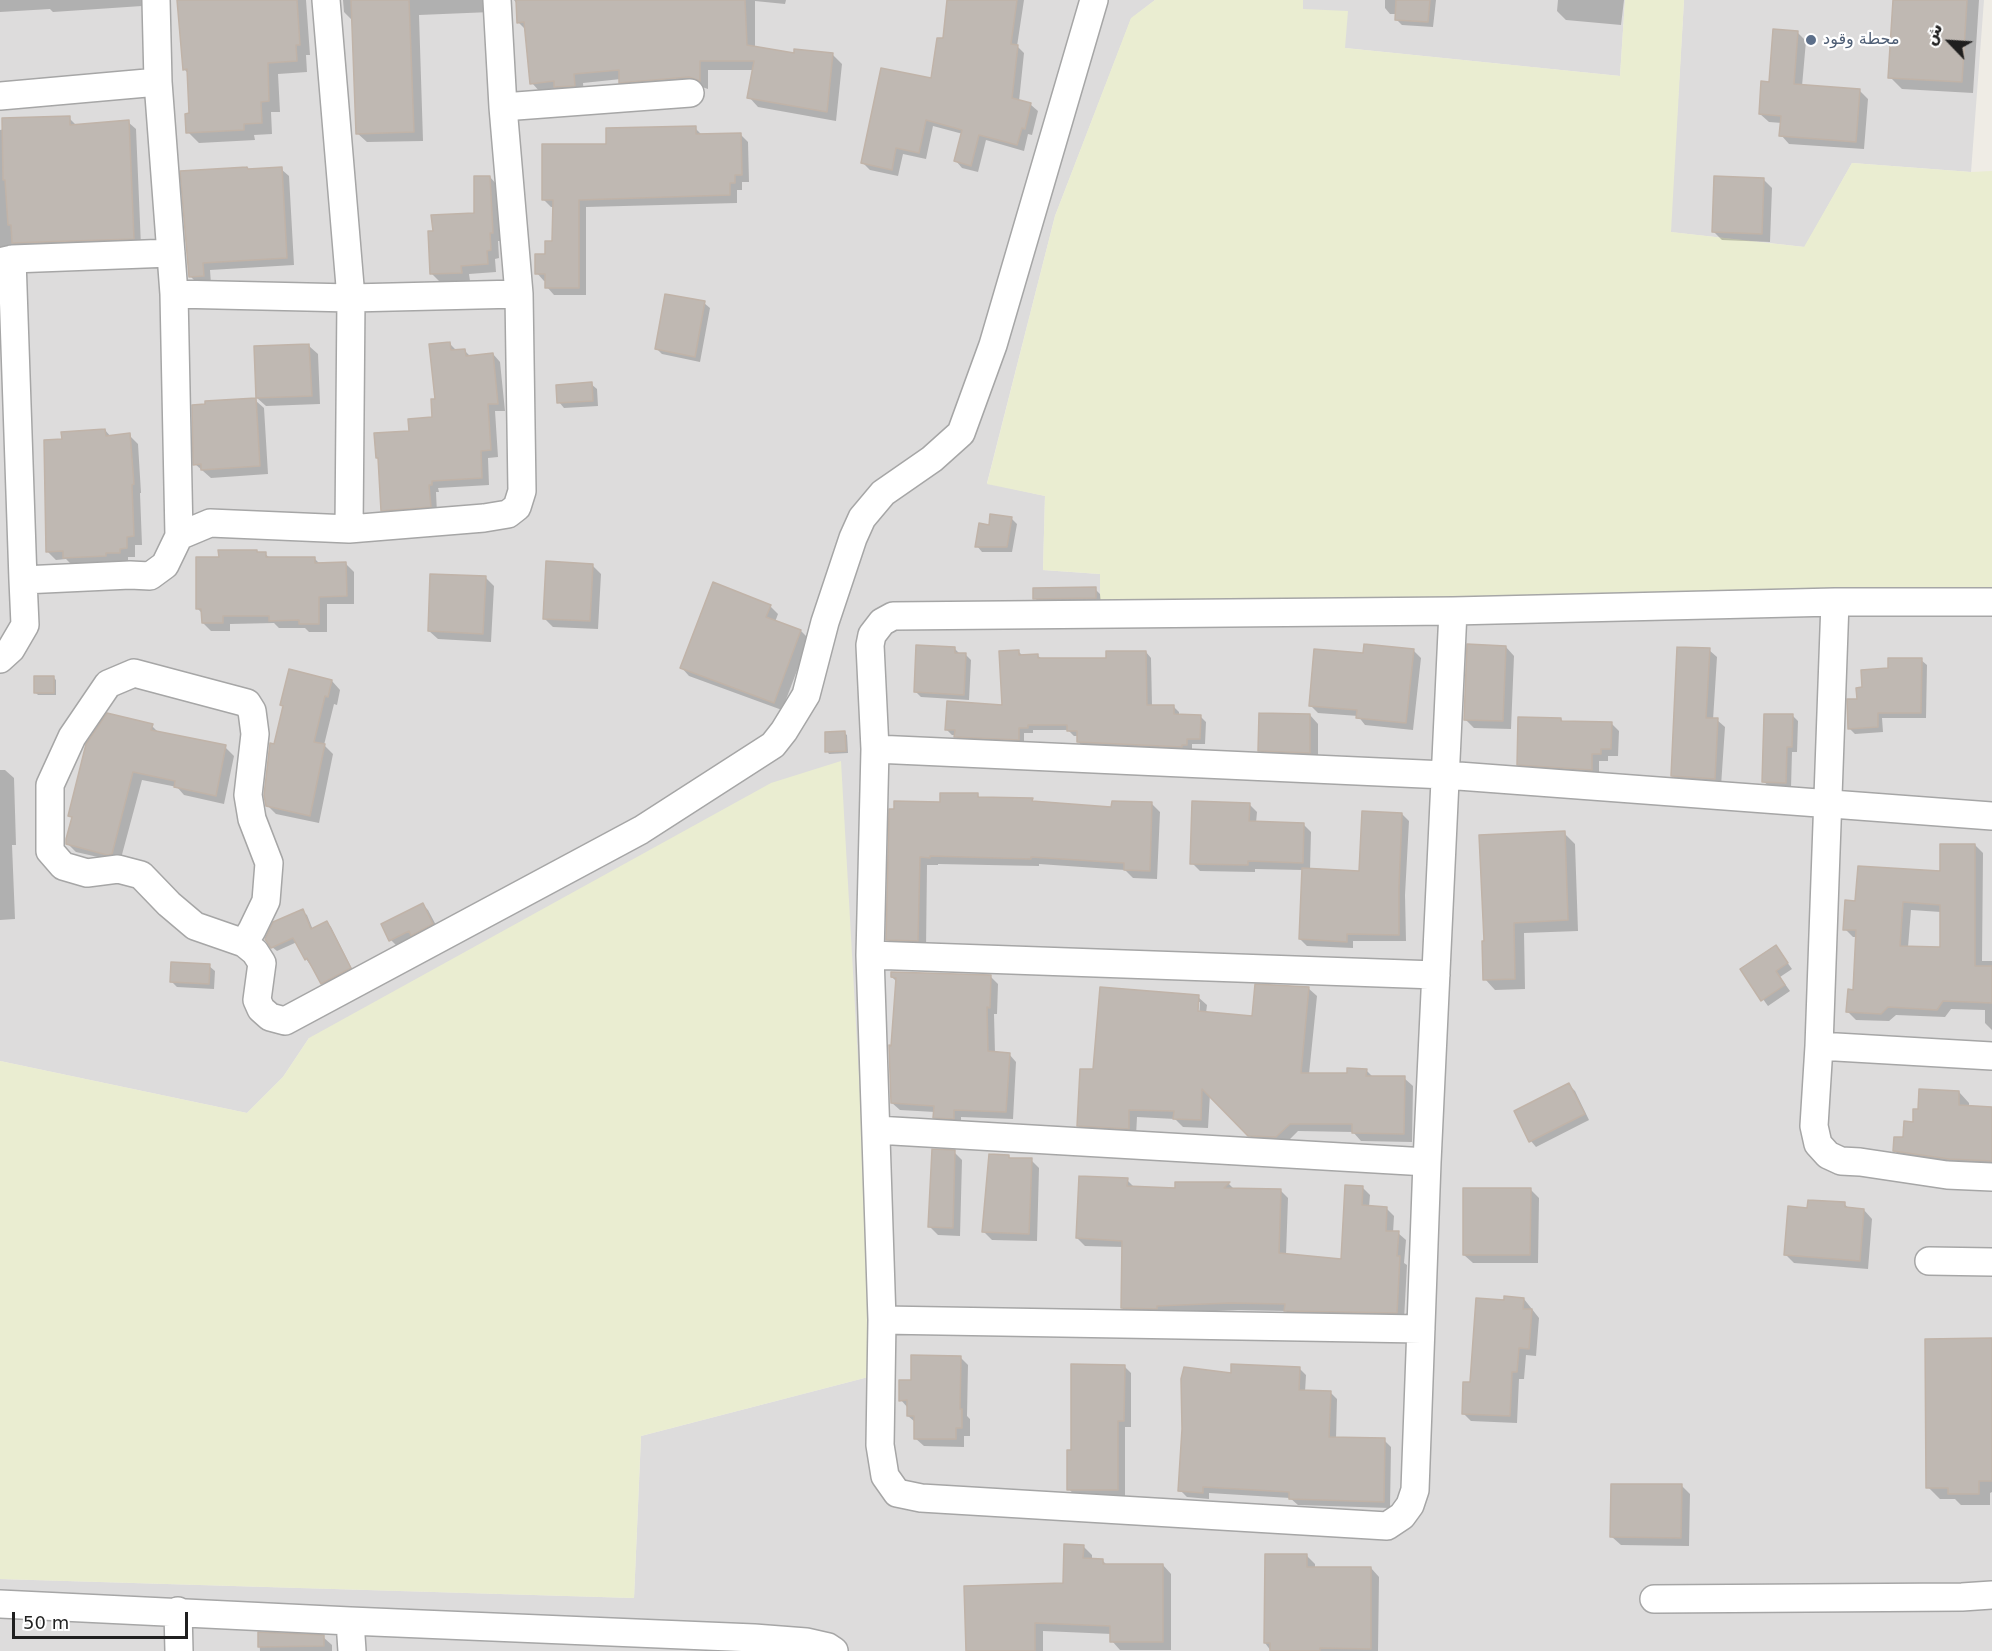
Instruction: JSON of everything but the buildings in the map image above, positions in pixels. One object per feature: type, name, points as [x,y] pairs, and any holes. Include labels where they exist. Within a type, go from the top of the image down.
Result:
[{"type":"street","points":[[23,580],[150,576],[165,565],[179,536],[174,294],[158,82],[156,0]]},
{"type":"street","points":[[326,0],[351,298],[349,529]]},
{"type":"street","points":[[179,536],[210,523],[349,529],[484,518],[508,514],[517,507],[522,490],[519,294],[503,107],[497,0]]},
{"type":"street","points":[[244,943],[266,901],[269,863],[252,819],[248,795],[255,734],[252,711],[247,703],[134,673],[108,684],[72,737],[50,785],[50,851],[63,866],[87,873],[118,869],[141,875],[195,926],[244,943],[255,952],[262,963],[257,1000],[261,1009],[270,1017],[285,1021],[641,830],[773,745],[806,695],[825,622],[862,518],[883,493],[933,459],[961,433],[993,345],[1094,0]]},
{"type":"street","points":[[0,96],[158,82]]},
{"type":"street","points":[[503,107],[690,93]]},
{"type":"street","points":[[0,659],[11,649],[25,625],[6,260],[171,253]]},
{"type":"street","points":[[174,294],[351,298],[519,294]]},
{"type":"street","points":[[1835,602],[1814,1126],[1818,1144],[1828,1155],[1841,1161],[1947,1175],[1992,1177]]},
{"type":"street","points":[[1453,610],[1427,1162],[1415,1490],[1410,1505],[1402,1516],[1387,1526],[921,1498],[897,1493],[885,1476],[880,1445],[882,1320],[870,955],[875,749],[870,645],[872,635],[882,621],[893,616],[1453,610],[1835,602],[1992,602]]},
{"type":"street","points":[[875,749],[1445,775],[1992,816]]},
{"type":"street","points":[[870,955],[1436,975]]},
{"type":"street","points":[[1819,1046],[1992,1056]]},
{"type":"street","points":[[876,1130],[1427,1162]]},
{"type":"street","points":[[1929,1261],[1992,1262]]},
{"type":"street","points":[[882,1320],[1421,1329]]},
{"type":"street","points":[[1654,1599],[1992,1595]]},
{"type":"street","points":[[0,1604],[178,1611],[718,1644],[806,1642],[828,1647],[834,1651]]},
{"type":"street","points":[[178,1611],[180,1651]]},
{"type":"street","points":[[350,1621],[352,1651]]},
{"type":"shaded area","points":[[0,0],[1155,0],[1131,19],[1055,216],[987,483],[1045,496],[1043,570],[1100,574],[1100,607],[1992,589],[1992,1651],[0,1651],[0,1579],[634,1598],[641,1436],[876,1375],[309,1038],[283,1077],[247,1113],[0,1061]]},
{"type":"shaded area","points":[[1303,0],[1625,0],[1620,76],[1345,48],[1303,9]]},
{"type":"shaded area","points":[[1684,0],[1984,0],[1971,172],[1852,163],[1805,247],[1670,232]]},
{"type":"green space","points":[[1155,0],[1303,0],[1303,9],[1348,11],[1345,48],[1620,76],[1625,0],[1684,0],[1671,232],[1804,247],[1852,163],[1971,172],[1992,171],[1992,589],[1100,607],[1100,574],[1043,570],[1045,496],[987,484],[1055,216],[1131,18]]},
{"type":"green space","points":[[841,761],[876,1375],[641,1436],[634,1598],[0,1579],[0,1061],[247,1113],[283,1077],[309,1038],[771,783]]},
{"type":"place","name":"محطة وقود","points":[[1811,40]]}]
